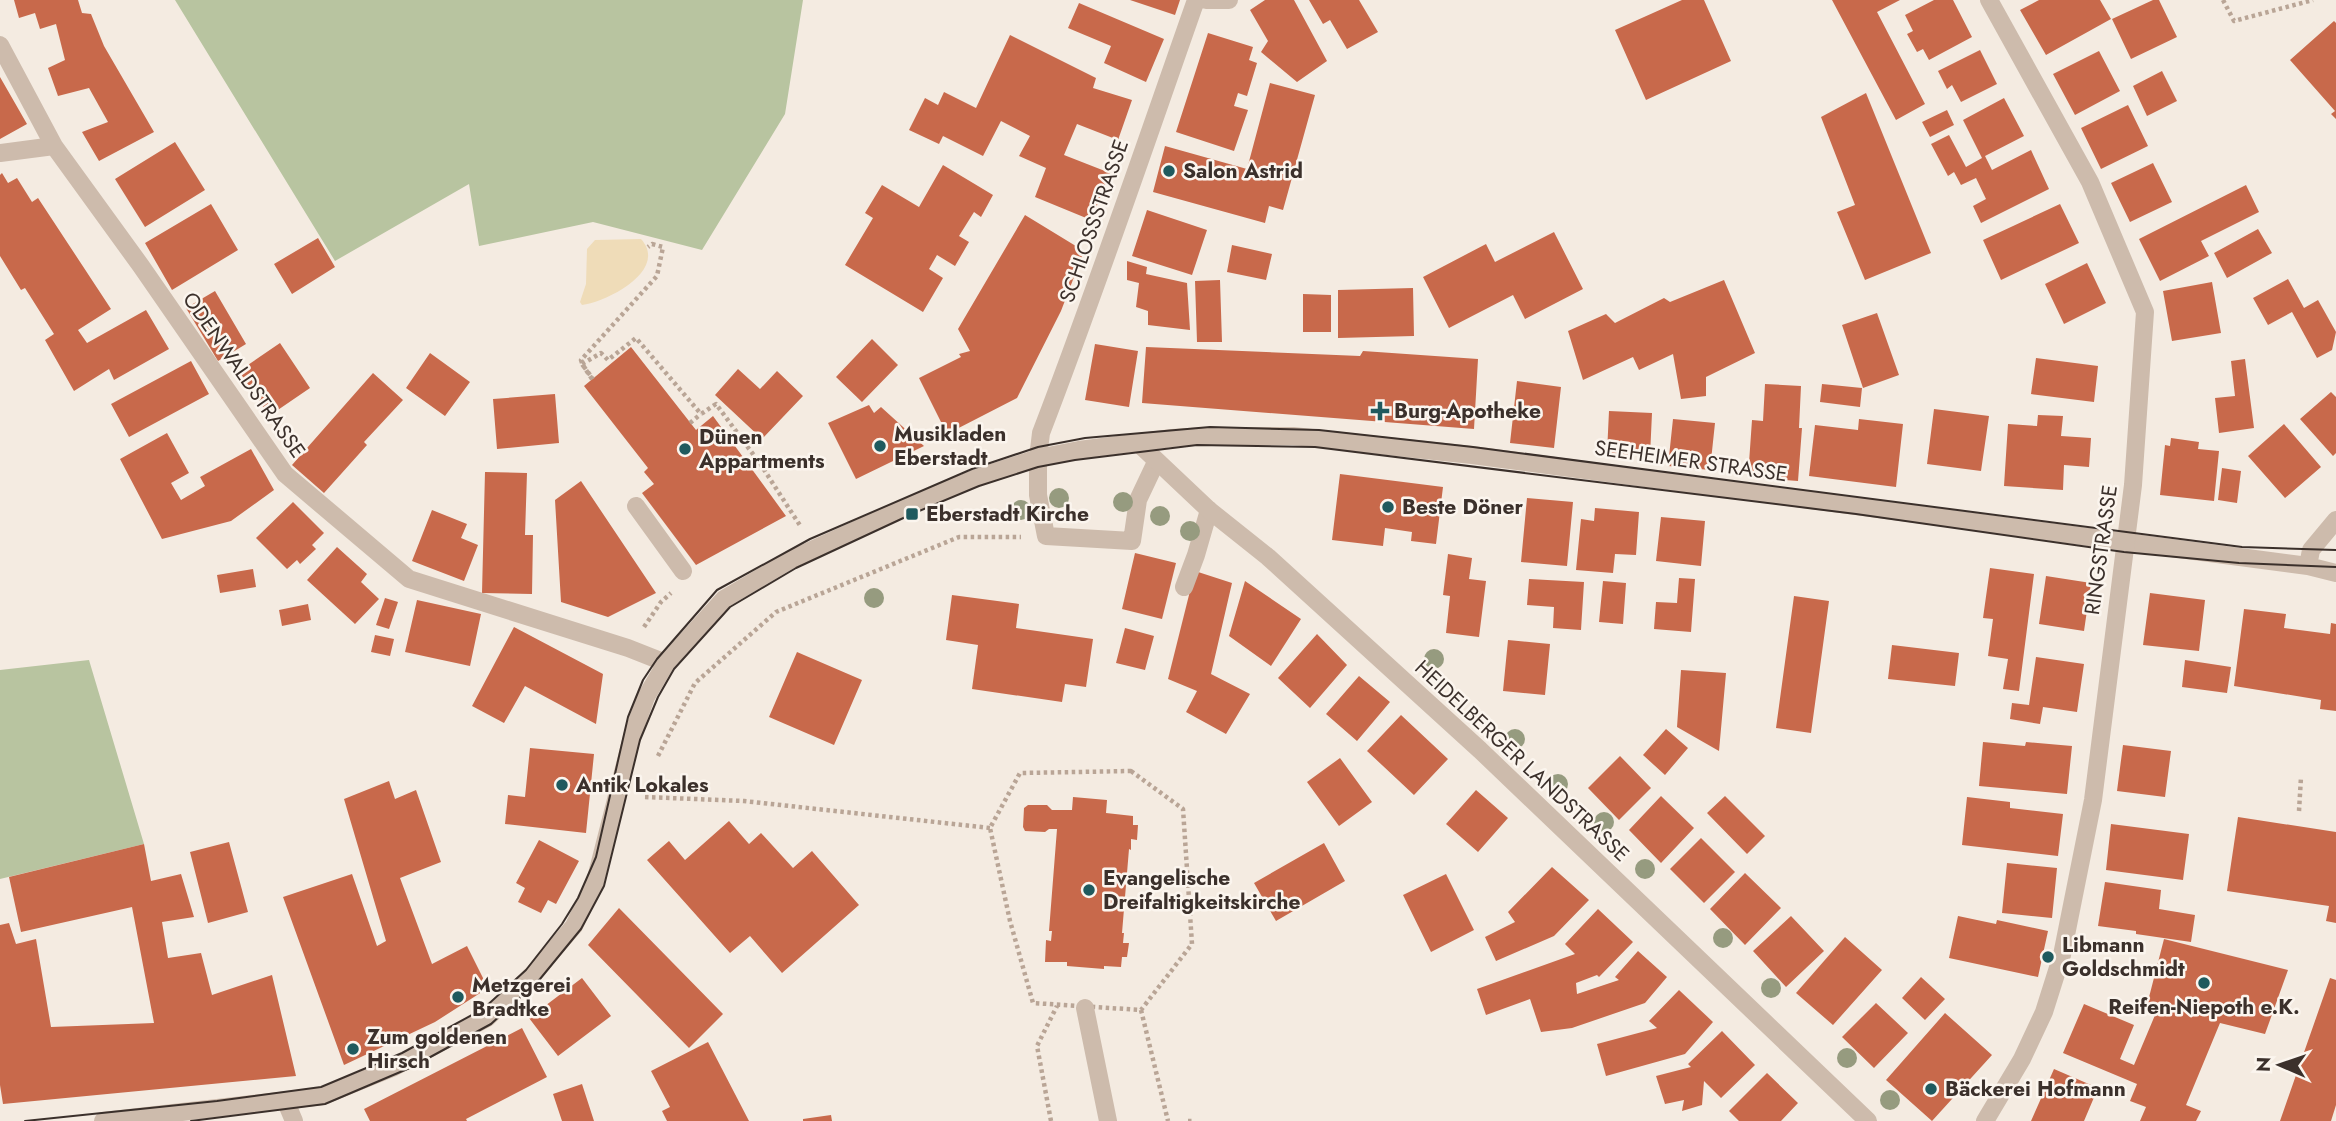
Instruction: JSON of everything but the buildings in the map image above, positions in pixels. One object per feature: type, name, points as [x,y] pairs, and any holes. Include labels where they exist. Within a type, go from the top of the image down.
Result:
[{"type":"street","name":"SCHLOSSSTRASSE","points":[[1046,537],[1038,495],[1041,433],[1114,240],[1133,176],[1196,0]]},
{"type":"street","points":[[1206,0],[1229,0]]},
{"type":"street","name":"RINGSTRASSE","points":[[1985,1121],[2022,1059],[2044,1012],[2062,955],[2093,800],[2133,485],[2145,312],[2090,182],[1996,2]]},
{"type":"street","name":"ODENWALDSTRASSE","points":[[0,45],[54,146],[285,474],[409,579],[628,648],[666,663]]},
{"type":"street","points":[[0,153],[54,146]]},
{"type":"street","name":"SEEHEIMER STRASSE","points":[[1038,458],[1137,442],[1205,436],[1293,436],[1485,456],[2308,566],[2336,573]]},
{"type":"street","name":"HEIDELBERGER LANDSTRASSE","points":[[1137,442],[1209,510],[1268,557],[1480,750],[1868,1121]]},
{"type":"street","points":[[103,1121],[323,1096],[391,1068],[487,1018],[533,974],[574,926],[596,882],[633,733],[646,697],[666,663],[724,599],[790,560],[816,548],[965,483],[1038,458]]},
{"type":"street","points":[[1046,537],[1132,541],[1138,500],[1156,462]]},
{"type":"street","points":[[636,506],[683,571]]},
{"type":"street","points":[[1184,587],[1209,510]]},
{"type":"street","points":[[2308,566],[2311,550],[2336,520]]},
{"type":"street","points":[[1086,1008],[1108,1121]]},
{"type":"street","points":[[286,1102],[294,1121]]},
{"type":"path","points":[[2223,0],[2234,21],[2313,0]]},
{"type":"path","points":[[593,379],[582,364],[582,359],[657,276],[663,247],[652,244],[648,247]]},
{"type":"path","points":[[582,364],[601,354],[608,360],[636,338],[701,414]]},
{"type":"path","points":[[690,423],[716,404],[761,465],[816,548]]},
{"type":"path","points":[[654,767],[695,683],[776,611],[959,537],[1046,537]]},
{"type":"path","points":[[1131,771],[1183,809],[1192,944],[1141,1010],[1033,1003],[1010,921],[990,828],[1020,773],[1131,771]]},
{"type":"path","points":[[2299,811],[2301,777]]},
{"type":"path","points":[[648,787],[645,797],[744,801],[990,828]]},
{"type":"path","points":[[1051,1121],[1037,1045],[1057,1005]]},
{"type":"path","points":[[1141,1010],[1168,1121]]},
{"type":"green space","points":[[175,0],[803,0],[785,114],[702,250],[593,222],[479,246],[469,184],[335,261]]},
{"type":"green space","points":[[89,660],[144,844],[0,879],[0,670]]},
{"type":"sand","points":[[641,239],[648,251],[647,262],[641,273],[619,291],[582,305],[580,302],[586,284],[587,249],[595,240]]},
{"type":"tram line","points":[[25,1121],[321,1087],[402,1053],[483,1009],[526,970],[562,924],[578,898],[596,857],[628,717],[643,680],[657,659],[717,590],[810,539],[972,469],[1038,447],[1085,438],[1210,427],[1319,430],[1473,447],[2242,547],[2336,550]]},
{"type":"tram line","points":[[191,1121],[325,1104],[412,1067],[491,1024],[540,979],[581,929],[604,886],[640,740],[658,697],[674,669],[730,607],[796,568],[912,514],[979,486],[1038,467],[1197,445],[1315,447],[1856,514],[2124,552],[2239,563],[2336,567]]},
{"type":"place","name":"Salon Astrid","points":[[1169,171]]},
{"type":"place","name":"Burg-Apotheke","points":[[1380,411]]},
{"type":"place","name":"Musikladen Eberstadt","points":[[880,446]]},
{"type":"place","name":"Dünen Appartments","points":[[685,449]]},
{"type":"place","name":"Beste Döner","points":[[1388,507]]},
{"type":"place","name":"Eberstadt Kirche","points":[[912,514]]},
{"type":"place","name":"Antik Lokales","points":[[562,785]]},
{"type":"place","name":"Evangelische Dreifaltigkeitskirche","points":[[1089,890]]},
{"type":"place","name":"Libmann Goldschmidt","points":[[2048,957]]},
{"type":"place","name":"Reifen-Niepoth e.K.","points":[[2204,983]]},
{"type":"place","name":"Metzgerei Bradtke","points":[[458,997]]},
{"type":"place","name":"Zum goldenen Hirsch","points":[[353,1049]]},
{"type":"place","name":"Bäckerei Hofmann","points":[[1931,1089]]}]
